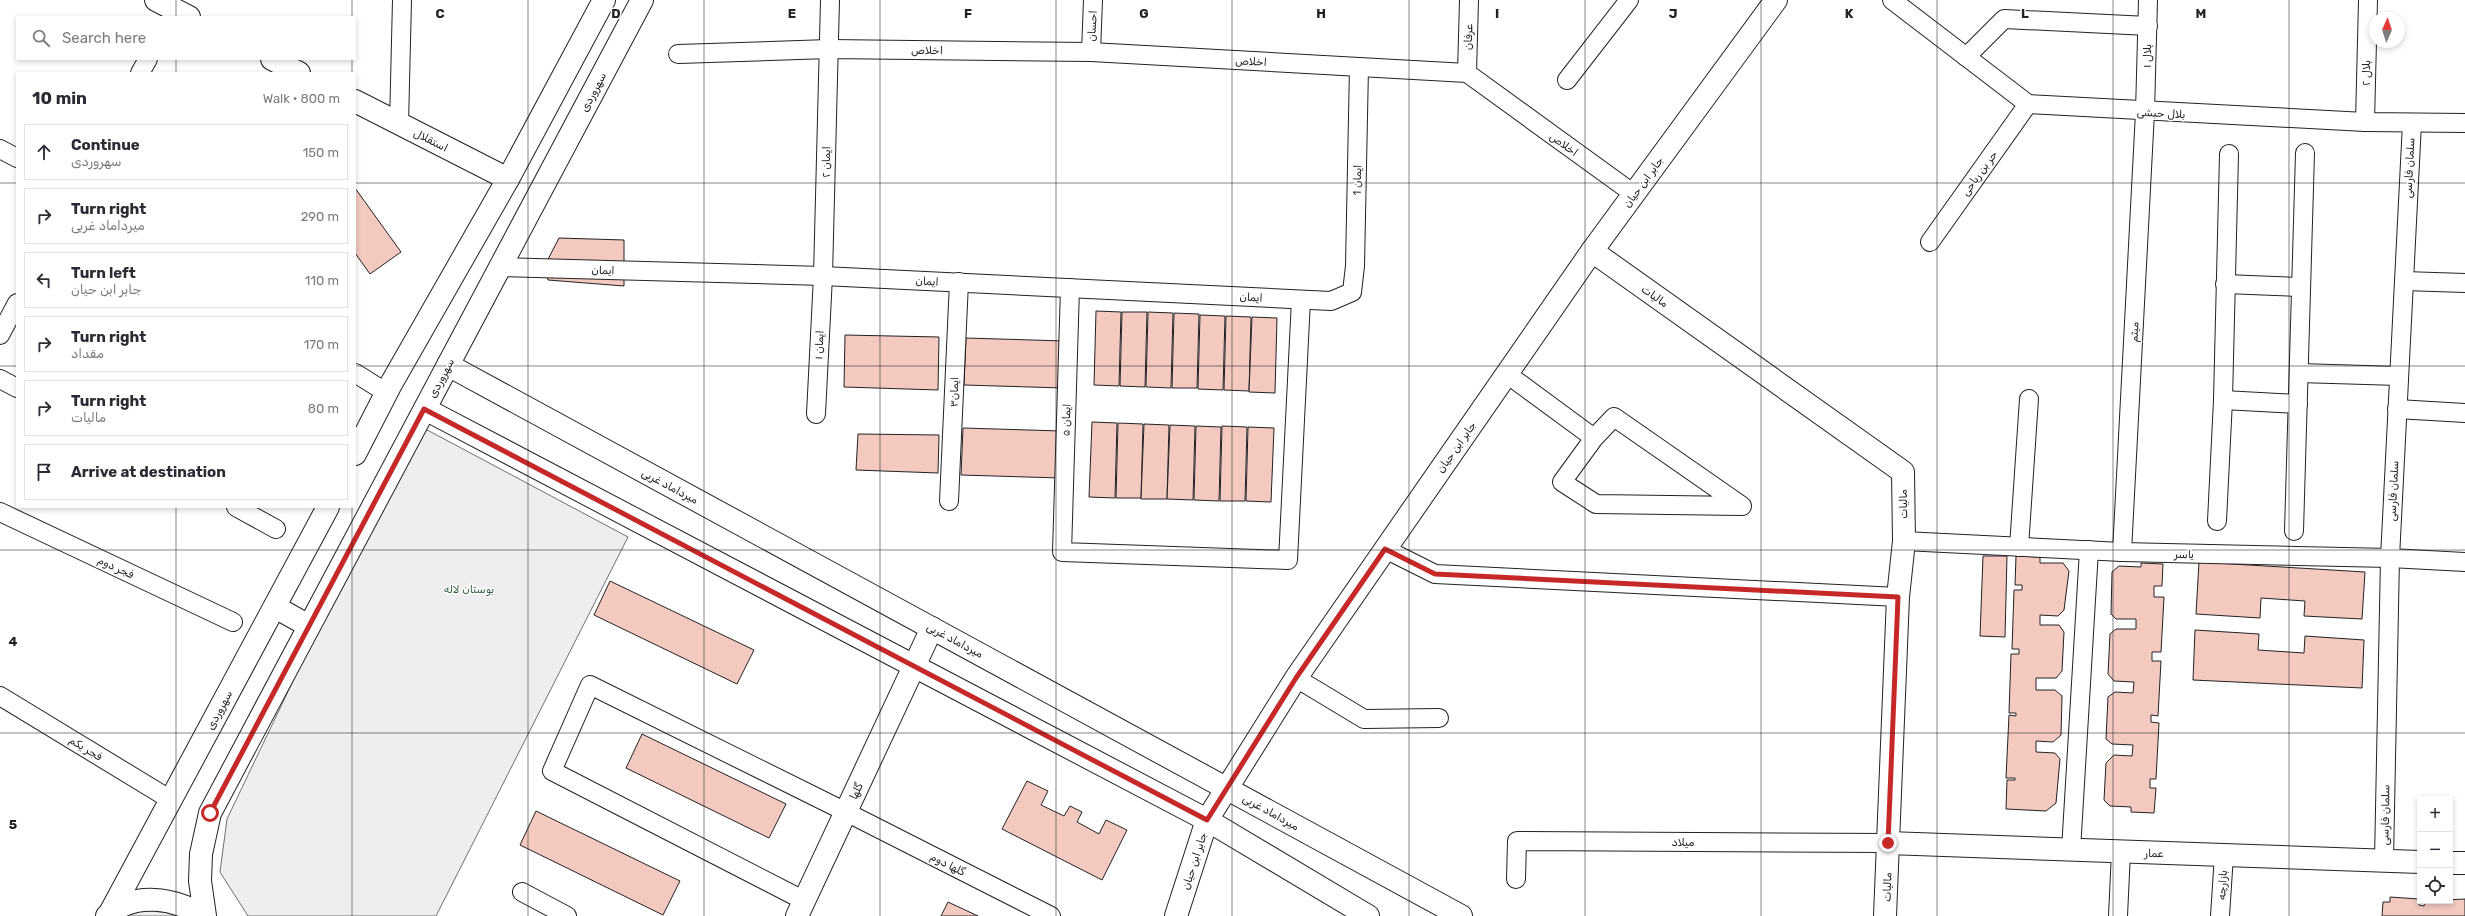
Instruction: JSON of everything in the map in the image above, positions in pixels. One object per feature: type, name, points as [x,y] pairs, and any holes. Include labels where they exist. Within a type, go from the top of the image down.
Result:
[{"type":"street","points":[[399,124],[402,0]]},
{"type":"street","points":[[356,452],[387,393],[508,179],[604,0]]},
{"type":"street","name":"سهروردی","points":[[204,916],[200,881],[201,854],[210,813],[642,0]]},
{"type":"street","name":"ایمان ۲","points":[[823,276],[830,0]]},
{"type":"street","name":"احسان","points":[[1091,52],[1093,0]]},
{"type":"street","name":"عرفان","points":[[1467,73],[1469,0]]},
{"type":"street","points":[[1567,80],[1629,0]]},
{"type":"street","points":[[1892,0],[2028,104]]},
{"type":"street","name":"بلال ۱","points":[[2146,112],[2148,0]]},
{"type":"street","name":"بلال ۲","points":[[2365,122],[2368,0]]},
{"type":"street","name":"جابر ابن حیان","points":[[1176,916],[1207,820],[1296,678],[1592,251],[1774,1]]},
{"type":"street","points":[[1966,57],[2004,19],[2148,26]]},
{"type":"street","name":"اخلاص","points":[[678,54],[829,49],[1091,52],[1467,73],[1634,194]]},
{"type":"street","points":[[141,72],[147,60]]},
{"type":"street","points":[[274,60],[297,72]]},
{"type":"street","name":"ایمان 1","points":[[1352,292],[1355,266],[1359,67]]},
{"type":"street","name":"استقلال","points":[[356,102],[508,179]]},
{"type":"street","name":"بلال حبشی","points":[[2028,104],[2146,112],[2365,122],[2465,123]]},
{"type":"street","name":"حر بن ریاحی","points":[[1930,242],[2028,104]]},
{"type":"street","name":"میثم","points":[[2122,552],[2146,112]]},
{"type":"street","name":"سلمان فارسی","points":[[2384,860],[2390,558],[2412,123]]},
{"type":"street","points":[[0,149],[16,157]]},
{"type":"street","points":[[2294,530],[2305,153]]},
{"type":"street","points":[[2217,521],[2224,400],[2225,284],[2229,154]]},
{"type":"street","name":"مالیات","points":[[1592,251],[1903,472],[1904,541],[1898,597],[1885,916]]},
{"type":"street","name":"ایمان","points":[[500,268],[823,276],[1331,301],[1352,292]]},
{"type":"street","name":"ایمان ۱","points":[[816,414],[823,276]]},
{"type":"street","points":[[2404,281],[2465,283]]},
{"type":"street","name":"ایمان۳","points":[[949,501],[959,282]]},
{"type":"street","points":[[2225,284],[2301,287]]},
{"type":"street","name":"ایمان ۵","points":[[1070,288],[1062,552],[1288,560],[1301,300]]},
{"type":"street","points":[[0,335],[16,305]]},
{"type":"street","name":"میرداماد غربی","points":[[448,365],[1461,916]]},
{"type":"street","points":[[2299,373],[2399,376]]},
{"type":"street","points":[[356,374],[387,393]]},
{"type":"street","points":[[1507,374],[1594,438]]},
{"type":"street","points":[[0,379],[16,387]]},
{"type":"street","points":[[2019,547],[2029,399]]},
{"type":"street","points":[[2224,400],[2298,404]]},
{"type":"street","points":[[424,409],[1207,820],[1368,916]]},
{"type":"street","points":[[2397,409],[2465,412]]},
{"type":"street","points":[[1614,417],[1742,506],[1596,504],[1562,482],[1594,438],[1614,417]]},
{"type":"street","points":[[238,508],[276,529]]},
{"type":"street","name":"سهروردی","points":[[109,915],[327,508]]},
{"type":"street","name":"فجر دوم","points":[[0,512],[233,622]]},
{"type":"street","name":"یاسر","points":[[1904,541],[2122,552],[2390,558],[2465,562]]},
{"type":"street","points":[[1385,549],[1435,574],[1898,597]]},
{"type":"street","points":[[2071,850],[2089,550]]},
{"type":"street","points":[[275,607],[309,626]]},
{"type":"street","name":"گلها","points":[[801,908],[932,628]]},
{"type":"street","points":[[1296,678],[1364,719],[1439,718]]},
{"type":"street","name":"گلها دوم","points":[[801,908],[552,770],[590,685],[1051,916]]},
{"type":"street","name":"فجر یکم","points":[[0,696],[171,800]]},
{"type":"street","name":"میلاد","points":[[1516,879],[1517,841],[1888,843]]},
{"type":"street","name":"عمار","points":[[1888,843],[2417,862]]},
{"type":"street","points":[[2118,916],[2121,852]]},
{"type":"street","name":"بازارچه","points":[[2220,916],[2224,855]]},
{"type":"street","points":[[2453,863],[2465,863]]},
{"type":"street","points":[[522,892],[567,916]]},
{"type":"street","points":[[109,915],[137,901],[164,900],[187,906],[204,916]]},
{"type":"green space","name":"بوستان لاله","points":[[416,424],[628,537],[436,916],[248,916],[220,872],[227,819]]},
{"type":"green space","points":[[137,901],[203,916],[107,916]]},
{"type":"building","points":[[356,189],[401,252],[370,274],[356,254]]},
{"type":"building","points":[[559,238],[624,240],[624,286],[548,280],[543,269]]},
{"type":"building","points":[[1096,311],[1121,312],[1119,386],[1094,385]]},
{"type":"building","points":[[1122,312],[1147,312],[1145,387],[1120,386]]},
{"type":"building","points":[[1148,312],[1173,313],[1171,388],[1146,387]]},
{"type":"building","points":[[1174,313],[1199,314],[1197,388],[1172,388]]},
{"type":"building","points":[[1200,315],[1225,316],[1223,390],[1198,389]]},
{"type":"building","points":[[1226,316],[1251,317],[1249,391],[1224,390]]},
{"type":"building","points":[[1252,317],[1277,318],[1275,393],[1249,392]]},
{"type":"building","points":[[845,335],[939,337],[938,390],[844,387]]},
{"type":"building","points":[[966,338],[1065,341],[1063,388],[964,385]]},
{"type":"building","points":[[1092,422],[1117,423],[1115,498],[1089,497]]},
{"type":"building","points":[[1118,423],[1143,424],[1141,498],[1116,498]]},
{"type":"building","points":[[1144,424],[1169,425],[1167,499],[1141,499]]},
{"type":"building","points":[[1170,425],[1195,426],[1193,500],[1167,499]]},
{"type":"building","points":[[1196,426],[1221,427],[1219,501],[1194,500]]},
{"type":"building","points":[[1222,426],[1247,427],[1245,501],[1220,501]]},
{"type":"building","points":[[1248,427],[1274,428],[1271,502],[1246,501]]},
{"type":"building","points":[[963,428],[1061,431],[1060,478],[961,475]]},
{"type":"building","points":[[858,434],[939,435],[938,473],[856,470]]},
{"type":"building","points":[[1983,556],[2007,556],[2005,637],[1980,636]]},
{"type":"building","points":[[2016,556],[2040,557],[2040,563],[2063,563],[2069,571],[2064,610],[2058,616],[2040,615],[2040,625],[2059,625],[2064,632],[2062,671],[2056,678],[2036,678],[2036,690],[2055,690],[2062,696],[2061,735],[2053,742],[2036,741],[2036,752],[2055,753],[2060,759],[2056,803],[2046,811],[2006,809],[2007,780],[2015,780],[2015,778],[2006,778],[2009,715],[2016,716],[2016,713],[2009,713],[2011,654],[2019,654],[2019,649],[2012,649],[2014,590],[2022,590],[2022,585],[2015,585]]},
{"type":"building","points":[[2199,562],[2365,572],[2362,619],[2304,616],[2305,601],[2261,598],[2260,618],[2196,614]]},
{"type":"building","points":[[2141,563],[2163,564],[2162,586],[2154,586],[2154,597],[2164,597],[2161,652],[2152,652],[2152,661],[2161,661],[2158,716],[2151,715],[2151,722],[2159,723],[2156,779],[2150,779],[2150,788],[2156,788],[2154,813],[2131,812],[2131,807],[2110,806],[2104,800],[2106,763],[2114,755],[2132,756],[2133,745],[2112,744],[2106,739],[2108,697],[2115,692],[2133,693],[2134,682],[2114,681],[2108,674],[2110,634],[2116,629],[2136,629],[2136,619],[2116,619],[2111,614],[2112,572],[2119,566],[2141,567]]},
{"type":"building","points":[[610,581],[754,650],[737,684],[594,615]]},
{"type":"building","points":[[2195,630],[2259,634],[2258,650],[2304,653],[2305,636],[2364,640],[2362,688],[2193,680]]},
{"type":"building","points":[[642,734],[786,804],[769,838],[626,768]]},
{"type":"building","points":[[1027,781],[1048,791],[1041,805],[1064,816],[1070,806],[1082,812],[1077,822],[1099,834],[1106,820],[1127,830],[1102,880],[1002,829]]},
{"type":"building","points":[[536,811],[680,881],[663,915],[520,845]]},
{"type":"building","points":[[2390,897],[2417,899],[2417,904],[2424,906],[2424,904],[2453,904],[2453,900],[2465,899],[2465,916],[2382,916],[2383,902],[2390,902]]},
{"type":"building","points":[[948,902],[978,916],[941,916]]},
{"type":"route","points":[[210,813],[424,409],[1207,820],[1296,678],[1385,549],[1435,574],[1898,597],[1888,843]]}]
